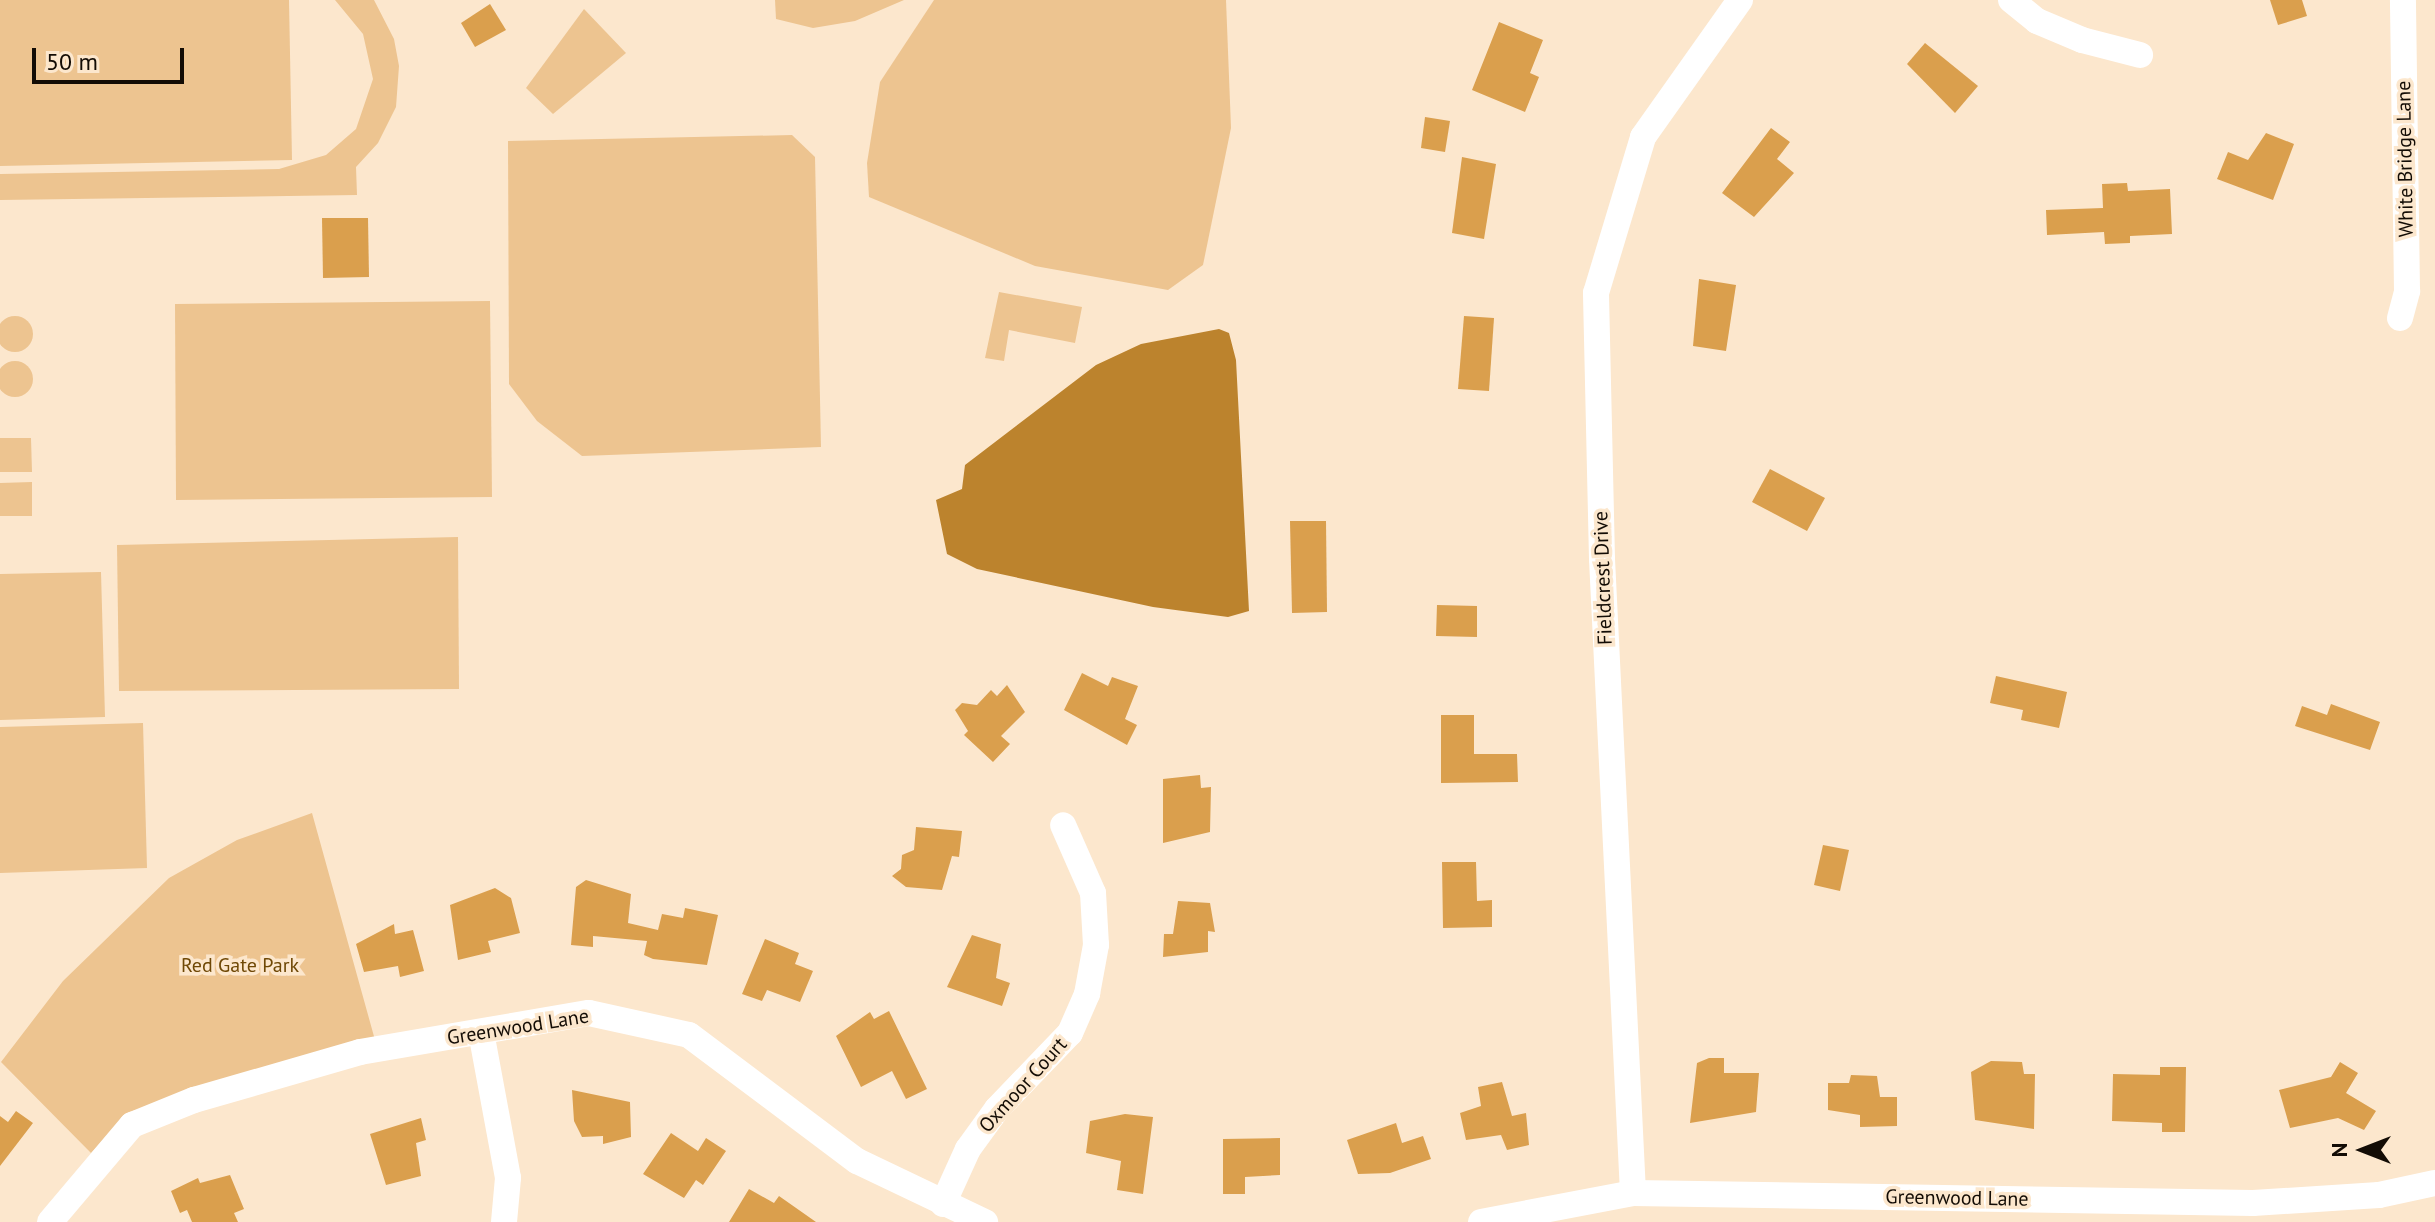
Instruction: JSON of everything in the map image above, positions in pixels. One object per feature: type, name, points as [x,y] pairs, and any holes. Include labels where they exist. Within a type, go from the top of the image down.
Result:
[{"type":"street","name":"Fieldcrest Drive","points":[[1633,1193],[1602,575],[1596,293],[1643,137],[1740,0]]},
{"type":"street","points":[[2011,0],[2037,21],[2082,40],[2140,55]]},
{"type":"street","name":"White Bridge Lane","points":[[2400,318],[2407,291],[2403,0]]},
{"type":"street","name":"Oxmoor Court","points":[[943,1204],[968,1149],[997,1109],[1070,1033],[1087,994],[1096,945],[1093,893],[1063,825]]},
{"type":"street","name":"Greenwood Lane","points":[[50,1222],[132,1125],[360,1052],[589,1013],[689,1035],[857,1161],[985,1222]]},
{"type":"street","points":[[481,1032],[508,1178],[504,1222]]},
{"type":"street","name":"Greenwood Lane","points":[[1481,1222],[1633,1193],[2253,1212],[2379,1195],[2435,1183]]},
{"type":"green space","points":[[0,0],[289,0],[292,160],[0,166]]},
{"type":"green space","points":[[335,0],[374,0],[394,39],[399,66],[396,107],[378,143],[356,167],[357,195],[0,200],[0,174],[279,169],[326,155],[356,129],[373,79],[363,34]]},
{"type":"green space","points":[[775,0],[904,0],[855,21],[813,28],[776,19]]},
{"type":"green space","points":[[934,0],[1226,0],[1231,128],[1203,265],[1168,290],[1035,266],[869,197],[867,163],[880,82]]},
{"type":"green space","points":[[584,9],[626,53],[553,114],[526,88]]},
{"type":"green space","points":[[792,135],[815,157],[821,447],[582,456],[537,421],[509,384],[508,141]]},
{"type":"green space","points":[[999,292],[1082,307],[1075,343],[1009,330],[1004,361],[985,358]]},
{"type":"green space","points":[[490,301],[492,497],[176,500],[175,304]]},
{"type":"green space","points":[[15,316],[28,321],[33,334],[28,347],[15,352],[2,347],[-3,334],[2,321]]},
{"type":"green space","points":[[15,361],[28,366],[33,379],[28,392],[15,397],[2,392],[-3,379],[2,366]]},
{"type":"green space","points":[[0,438],[31,438],[32,472],[0,472]]},
{"type":"green space","points":[[32,482],[32,516],[0,516],[0,483]]},
{"type":"green space","points":[[458,537],[459,689],[119,691],[117,545]]},
{"type":"green space","points":[[101,572],[105,717],[0,720],[0,574]]},
{"type":"green space","points":[[143,723],[147,868],[0,873],[0,727]]},
{"type":"green space","name":"Red Gate Park","points":[[312,813],[375,1040],[129,1112],[91,1153],[1,1062],[63,981],[169,878],[237,840]]},
{"type":"shaded area","points":[[1219,329],[1229,333],[1236,360],[1249,611],[1228,617],[1153,607],[977,569],[947,554],[936,500],[962,489],[965,465],[1096,365],[1141,344]]},
{"type":"building","points":[[2270,0],[2302,0],[2307,16],[2278,25]]},
{"type":"building","points":[[490,4],[506,30],[475,47],[461,23]]},
{"type":"building","points":[[1499,22],[1543,40],[1530,73],[1539,77],[1525,112],[1472,90]]},
{"type":"building","points":[[1925,43],[1978,86],[1955,113],[1907,64]]},
{"type":"building","points":[[1425,117],[1450,121],[1445,152],[1421,148]]},
{"type":"building","points":[[1771,128],[1790,142],[1777,159],[1794,173],[1754,217],[1722,193]]},
{"type":"building","points":[[2266,133],[2294,144],[2273,200],[2217,179],[2228,152],[2248,160]]},
{"type":"building","points":[[1462,157],[1496,164],[1484,239],[1452,233]]},
{"type":"building","points":[[2127,183],[2128,191],[2170,189],[2172,234],[2130,236],[2130,243],[2105,244],[2104,232],[2047,235],[2046,210],[2103,208],[2102,184]]},
{"type":"building","points":[[322,218],[368,218],[369,277],[323,278]]},
{"type":"building","points":[[1699,279],[1736,285],[1726,351],[1693,346]]},
{"type":"building","points":[[1464,316],[1494,318],[1489,391],[1458,389]]},
{"type":"building","points":[[1770,469],[1825,498],[1807,531],[1752,502]]},
{"type":"building","points":[[1290,521],[1326,521],[1327,612],[1292,613]]},
{"type":"building","points":[[1437,605],[1477,606],[1477,637],[1436,636]]},
{"type":"building","points":[[1082,673],[1108,686],[1112,677],[1138,686],[1125,719],[1137,725],[1127,745],[1064,710]]},
{"type":"building","points":[[1996,676],[2067,692],[2059,728],[2021,720],[2023,710],[1990,703]]},
{"type":"building","points":[[1007,685],[1025,712],[1001,736],[1010,744],[993,762],[964,735],[968,731],[955,710],[962,703],[977,705],[991,690],[997,696]]},
{"type":"building","points":[[2331,704],[2380,722],[2370,750],[2295,726],[2302,706],[2327,715]]},
{"type":"building","points":[[1441,715],[1474,715],[1474,754],[1517,754],[1518,782],[1441,783]]},
{"type":"building","points":[[1200,775],[1201,788],[1211,787],[1210,832],[1163,843],[1163,779]]},
{"type":"building","points":[[916,827],[962,831],[959,857],[952,856],[942,890],[906,887],[892,876],[901,869],[902,855],[914,850]]},
{"type":"building","points":[[1823,845],[1849,850],[1840,891],[1814,885]]},
{"type":"building","points":[[1442,862],[1476,862],[1477,901],[1492,900],[1492,927],[1443,928]]},
{"type":"building","points":[[586,880],[631,894],[628,923],[658,930],[662,914],[683,918],[685,908],[718,915],[707,965],[653,959],[644,955],[647,941],[593,936],[593,947],[571,945],[576,887]]},
{"type":"building","points":[[495,888],[511,898],[520,933],[488,941],[491,952],[458,960],[450,905]]},
{"type":"building","points":[[1178,901],[1210,903],[1215,932],[1208,931],[1208,952],[1163,957],[1164,934],[1173,934]]},
{"type":"building","points":[[394,924],[395,934],[413,930],[424,971],[400,977],[398,966],[364,972],[356,944]]},
{"type":"building","points":[[972,935],[1001,944],[996,978],[1010,983],[1002,1006],[947,987]]},
{"type":"building","points":[[765,939],[799,953],[795,964],[813,971],[800,1002],[767,990],[762,1001],[742,994]]},
{"type":"building","points":[[889,1011],[927,1089],[906,1099],[892,1071],[861,1087],[836,1036],[870,1012],[874,1019]]},
{"type":"building","points":[[1709,1058],[1724,1058],[1724,1073],[1759,1073],[1756,1112],[1690,1123],[1697,1063]]},
{"type":"building","points":[[1991,1061],[2022,1062],[2024,1074],[2035,1074],[2034,1129],[1975,1120],[1971,1072]]},
{"type":"building","points":[[2340,1062],[2358,1073],[2346,1093],[2376,1111],[2364,1130],[2338,1118],[2290,1128],[2279,1090],[2331,1077]]},
{"type":"building","points":[[2160,1067],[2186,1067],[2185,1132],[2162,1132],[2162,1123],[2112,1121],[2113,1074],[2160,1075]]},
{"type":"building","points":[[1851,1075],[1877,1076],[1880,1097],[1897,1097],[1897,1126],[1860,1127],[1860,1115],[1828,1110],[1828,1083],[1849,1083]]},
{"type":"building","points":[[1502,1082],[1512,1116],[1526,1113],[1529,1145],[1507,1150],[1501,1135],[1466,1140],[1460,1113],[1481,1106],[1478,1087]]},
{"type":"building","points":[[572,1090],[630,1102],[631,1137],[603,1144],[603,1136],[582,1137],[574,1121]]},
{"type":"building","points":[[16,1111],[33,1123],[0,1166],[0,1116],[8,1122]]},
{"type":"building","points":[[1125,1114],[1153,1117],[1143,1194],[1117,1190],[1121,1161],[1086,1153],[1090,1121]]},
{"type":"building","points":[[421,1118],[426,1140],[416,1143],[421,1176],[386,1185],[370,1134]]},
{"type":"building","points":[[1396,1123],[1402,1143],[1423,1136],[1431,1159],[1390,1173],[1358,1174],[1347,1140]]},
{"type":"building","points":[[671,1133],[698,1151],[706,1138],[726,1151],[703,1185],[696,1180],[684,1198],[643,1174]]},
{"type":"building","points":[[1280,1138],[1280,1175],[1245,1177],[1245,1194],[1223,1194],[1223,1139]]},
{"type":"building","points":[[230,1175],[244,1209],[234,1213],[238,1222],[192,1222],[187,1210],[180,1213],[171,1191],[198,1178],[200,1183]]},
{"type":"building","points":[[749,1189],[774,1203],[779,1196],[816,1222],[729,1222]]}]
